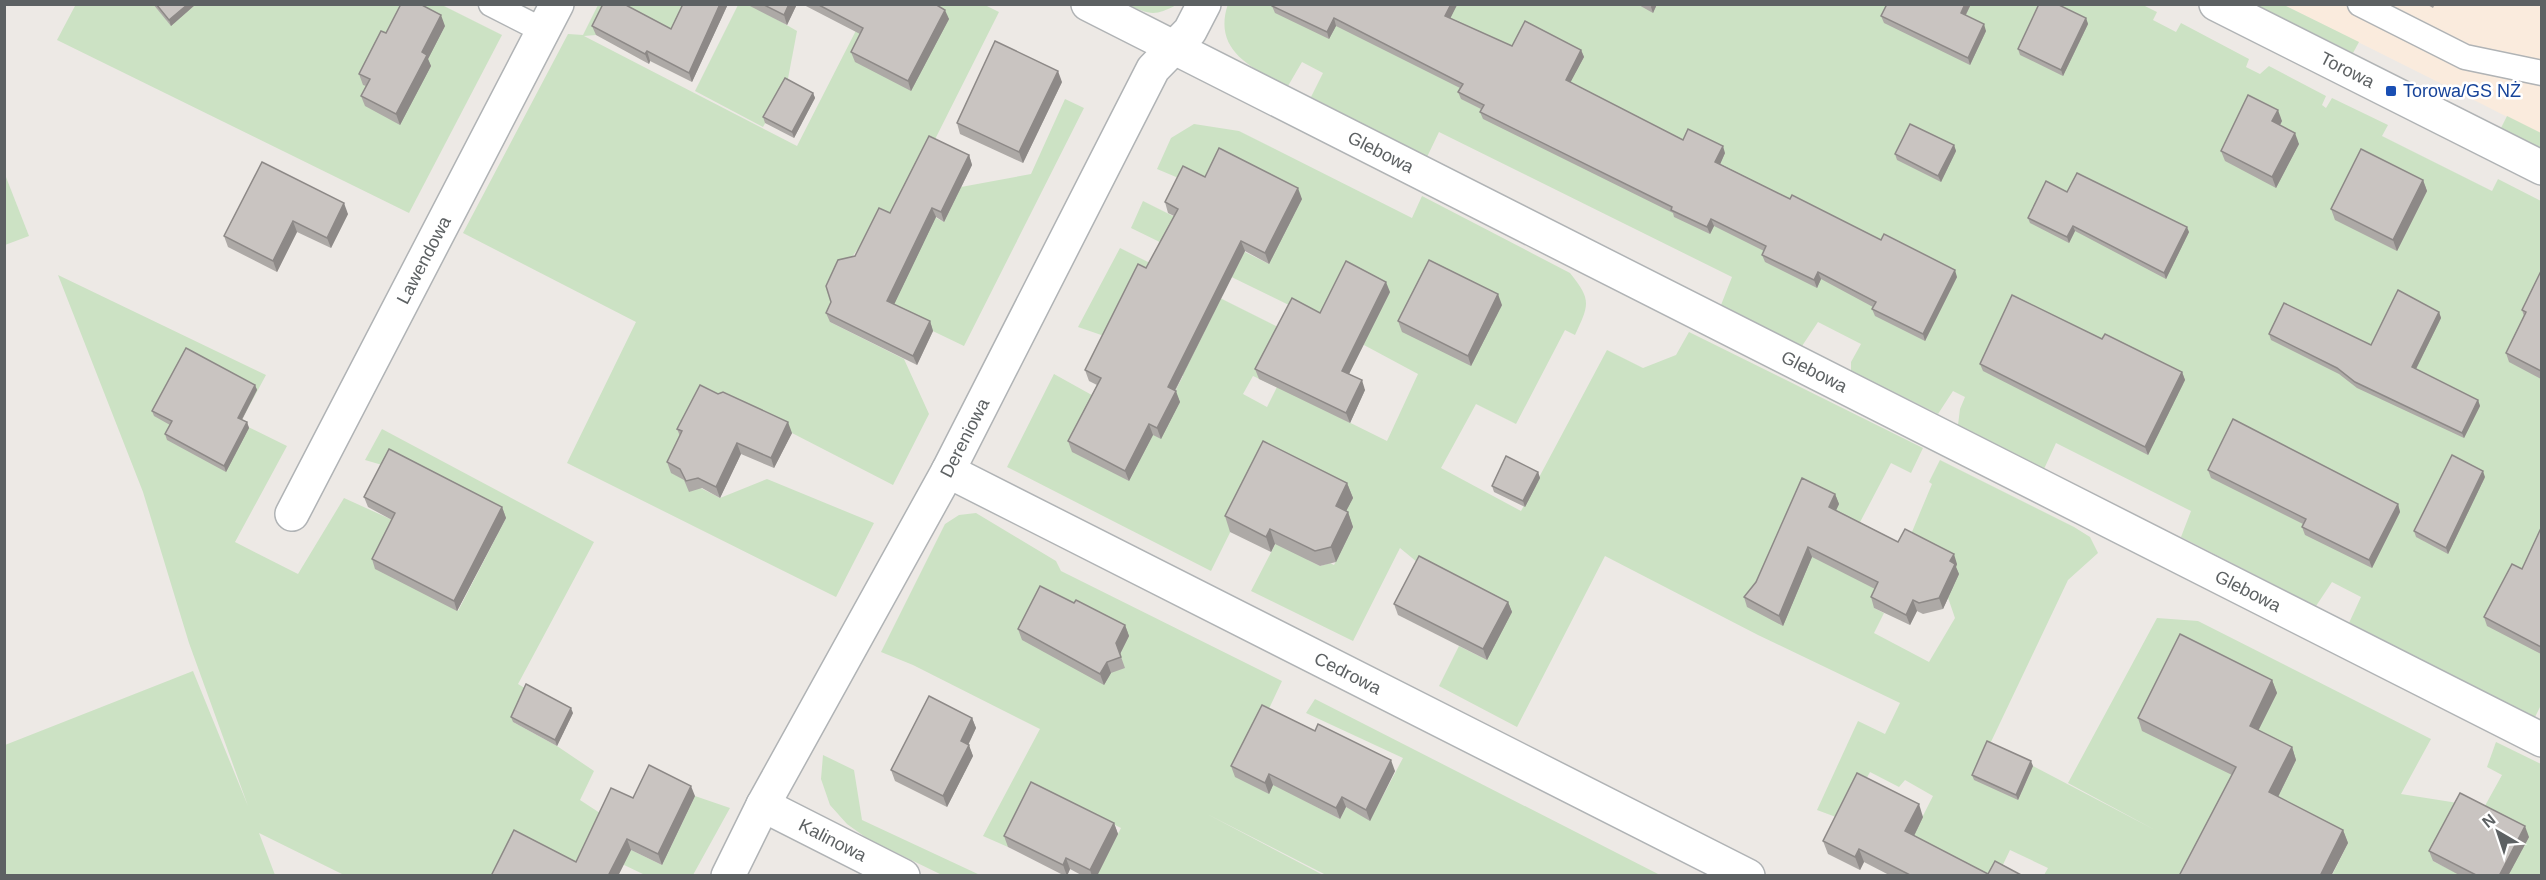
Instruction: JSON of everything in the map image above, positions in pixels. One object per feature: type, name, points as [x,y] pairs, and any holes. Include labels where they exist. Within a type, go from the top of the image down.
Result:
[{"type":"street","name":"Glebowa","points":[[1088,4],[2541,740]]},
{"type":"street","name":"Dereniowa","points":[[728,876],[763,805],[948,471],[1153,69],[1190,31],[1204,4]]},
{"type":"street","name":"Torowa","points":[[2216,4],[2541,168]]},
{"type":"street","name":"Lawendowa","points":[[292,514],[550,18]]},
{"type":"street","name":"Cedrowa","points":[[948,471],[1749,876]]},
{"type":"street","name":"Kalinowa","points":[[763,805],[903,876]]},
{"type":"lane","points":[[491,4],[550,18]]},
{"type":"lane","points":[[2360,4],[2465,57],[2541,73]]},
{"type":"shaded area","points":[[2284,5],[2541,5],[2541,134],[2462,94]]},
{"type":"green space","points":[[76,4],[442,5],[502,35],[409,213],[57,40]]},
{"type":"green space","points":[[1228,4],[2143,5],[2157,12],[2153,20],[2176,32],[2181,23],[2249,59],[2246,67],[2260,74],[2269,66],[2326,96],[2322,105],[2326,108],[2332,98],[2388,125],[2382,136],[2492,191],[2498,179],[2541,201],[2541,705],[2535,717],[2349,623],[2361,597],[2332,582],[2316,606],[2181,537],[2191,511],[2056,443],[2044,469],[1958,425],[1960,409],[1965,397],[1953,391],[1938,414],[1851,371],[1851,362],[1861,344],[1818,322],[1802,346],[1721,305],[1732,277],[1439,132],[1427,157],[1311,97],[1323,73],[1302,62],[1288,86],[1262,73],[1249,65],[1231,46],[1226,34],[1225,20]]},
{"type":"green space","points":[[598,5],[709,5],[665,33],[611,6],[596,35],[584,36],[797,146],[869,5],[985,5],[999,12],[904,201],[944,222],[961,187],[1031,174],[1065,99],[1084,108],[964,346],[889,310],[882,217],[842,270],[830,295],[830,322],[904,359],[929,414],[893,485],[792,433],[704,396],[672,473],[720,498],[767,479],[874,523],[836,597],[567,463],[636,322],[463,233],[568,34],[583,35]]},
{"type":"green space","points":[[738,5],[752,5],[797,31],[787,84],[763,127],[695,91]]},
{"type":"green space","points":[[1129,5],[1176,5],[1152,13]]},
{"type":"green space","points":[[2256,5],[2284,5],[2359,42],[2353,53]]},
{"type":"green space","points":[[2507,116],[2541,133],[2541,148],[2501,128]]},
{"type":"green space","points":[[1194,124],[1239,131],[1412,218],[1422,196],[1570,273],[1582,290],[1586,303],[1575,335],[1565,330],[1516,424],[1476,404],[1441,468],[1521,511],[1607,350],[1643,368],[1676,355],[1689,332],[1923,448],[1911,473],[1891,463],[1847,547],[1882,592],[1874,608],[1884,613],[1874,633],[1929,662],[1955,618],[1945,589],[1909,539],[1932,484],[1929,482],[1940,460],[2090,537],[2098,553],[2068,580],[1989,746],[2018,800],[2033,766],[2155,830],[2068,783],[2157,618],[2198,621],[2431,739],[2401,794],[2464,804],[2433,861],[2461,875],[2332,875],[2348,843],[2191,875],[2044,875],[2048,868],[2010,850],[1998,875],[1893,875],[1933,796],[1905,780],[1899,787],[1870,772],[1844,820],[1817,810],[1858,721],[1885,734],[1900,703],[1758,635],[1605,556],[1517,727],[1439,686],[1459,646],[1487,660],[1423,567],[1400,548],[1353,641],[1251,591],[1279,537],[1305,550],[1308,560],[1320,566],[1330,563],[1334,565],[1353,527],[1341,521],[1352,498],[1268,456],[1211,571],[1007,467],[1054,374],[1099,399],[1129,481],[1183,376],[1110,338],[1078,327],[1120,248],[1284,330],[1290,393],[1387,441],[1418,374],[1295,308],[1131,228],[1143,201],[1269,264],[1207,190],[1157,169],[1171,138]],"holes":[[[1253,376],[1277,387],[1267,407],[1243,394]]]},
{"type":"green space","points":[[4,172],[29,236],[5,245],[4,245]]},
{"type":"green space","points":[[58,275],[266,375],[240,423],[287,446],[235,542],[298,574],[344,498],[399,523],[458,611],[506,518],[389,467],[365,460],[382,429],[594,542],[518,684],[528,690],[513,722],[557,746],[594,771],[580,800],[606,817],[598,834],[662,865],[695,796],[730,808],[693,875],[645,875],[622,864],[500,875],[344,875],[259,833],[275,875],[5,876],[5,745],[193,671],[248,806],[189,643],[143,492]]},
{"type":"green space","points":[[976,513],[1056,561],[1061,571],[1282,681],[1266,715],[1276,778],[1292,794],[1340,819],[1346,807],[1370,820],[1403,758],[1306,713],[1315,699],[1660,875],[1326,875],[1207,814],[1323,875],[1097,875],[1121,828],[1095,815],[1008,847],[983,836],[1040,729],[913,665],[881,652],[945,524],[959,515]]},
{"type":"green space","points":[[2496,742],[2541,764],[2541,875],[2508,875],[2528,837],[2481,813],[2502,775],[2487,767]]},
{"type":"green space","points":[[823,755],[854,770],[862,820],[980,875],[942,875],[868,839],[847,824],[830,805],[821,779]]},
{"type":"building","points":[[156,4],[188,4],[169,20]]},
{"type":"building","points":[[401,4],[420,4],[441,15],[422,52],[427,55],[396,114],[361,96],[370,79],[359,74],[381,31],[386,33]]},
{"type":"building","points":[[603,4],[624,4],[671,29],[683,4],[720,4],[689,73],[647,51],[645,54],[592,26]]},
{"type":"building","points":[[762,4],[789,4],[784,15]]},
{"type":"building","points":[[817,4],[935,4],[945,10],[908,81],[851,52],[863,28]]},
{"type":"building","points":[[1273,4],[1451,4],[1445,16],[1512,46],[1525,21],[1581,50],[1566,80],[1683,140],[1688,129],[1723,146],[1715,162],[1790,199],[1792,195],[1881,240],[1884,234],[1955,270],[1923,334],[1872,309],[1876,302],[1818,272],[1814,280],[1762,255],[1766,246],[1711,219],[1707,227],[1671,210],[1672,207],[1480,112],[1484,105],[1458,92],[1463,84],[1334,18],[1327,32],[1272,6]]},
{"type":"building","points":[[1887,4],[1965,4],[1961,13],[1984,24],[1968,58],[1881,16]]},
{"type":"building","points":[[2039,4],[2057,4],[2086,18],[2061,70],[2018,49]]},
{"type":"building","points":[[995,41],[1058,71],[1019,152],[957,123]]},
{"type":"building","points":[[785,78],[813,93],[792,132],[763,117]]},
{"type":"building","points":[[2248,95],[2278,110],[2272,121],[2295,133],[2272,177],[2221,151]]},
{"type":"building","points":[[1910,124],[1954,145],[1938,176],[1895,154]]},
{"type":"building","points":[[929,136],[969,155],[941,212],[932,208],[887,301],[930,321],[913,356],[826,313],[831,302],[826,286],[838,260],[855,256],[879,208],[890,213]]},
{"type":"building","points":[[1219,148],[1298,188],[1265,253],[1241,241],[1168,387],[1176,391],[1157,428],[1149,424],[1125,471],[1068,441],[1101,378],[1085,370],[1138,264],[1146,268],[1178,209],[1165,202],[1183,166],[1205,177]]},
{"type":"building","points":[[2361,149],[2423,180],[2393,240],[2331,209]]},
{"type":"building","points":[[262,162],[344,203],[327,238],[293,221],[273,261],[224,236]]},
{"type":"building","points":[[2077,173],[2187,227],[2164,273],[2073,226],[2067,237],[2028,218],[2046,181],[2067,192]]},
{"type":"building","points":[[1429,260],[1498,294],[1468,356],[1398,321]]},
{"type":"building","points":[[1346,261],[1386,282],[1342,371],[1362,380],[1346,413],[1255,369],[1292,298],[1320,313]]},
{"type":"building","points":[[2541,271],[2541,371],[2506,353],[2526,312],[2522,310]]},
{"type":"building","points":[[2398,290],[2439,312],[2412,367],[2478,400],[2462,433],[2355,382],[2337,368],[2269,334],[2284,303],[2371,345]]},
{"type":"building","points":[[2012,295],[2102,339],[2105,334],[2182,372],[2145,447],[1980,364]]},
{"type":"building","points":[[186,348],[255,385],[238,418],[247,422],[224,466],[165,434],[172,421],[152,411]]},
{"type":"building","points":[[700,385],[718,394],[723,392],[788,422],[771,458],[737,443],[716,487],[698,478],[686,481],[680,469],[667,462],[682,431],[677,429]]},
{"type":"building","points":[[2233,419],[2398,504],[2369,560],[2302,527],[2306,519],[2208,470]]},
{"type":"building","points":[[1263,441],[1347,483],[1336,506],[1348,512],[1331,547],[1315,551],[1270,529],[1266,537],[1225,516]]},
{"type":"building","points":[[389,449],[502,507],[454,601],[372,559],[395,513],[364,497]]},
{"type":"building","points":[[2452,455],[2483,471],[2446,548],[2414,531]]},
{"type":"building","points":[[1506,456],[1538,472],[1523,501],[1492,486]]},
{"type":"building","points":[[1802,478],[1835,494],[1829,507],[1898,542],[1905,529],[1954,554],[1950,561],[1955,564],[1939,598],[1919,603],[1913,600],[1906,615],[1871,597],[1878,582],[1808,547],[1779,616],[1744,597],[1756,582]]},
{"type":"building","points":[[2541,528],[2541,647],[2484,617],[2512,564],[2522,569]]},
{"type":"building","points":[[1419,556],[1508,602],[1483,649],[1394,604]]},
{"type":"building","points":[[1040,586],[1074,603],[1076,600],[1125,625],[1116,643],[1121,657],[1107,662],[1100,674],[1018,629]]},
{"type":"building","points":[[2180,634],[2272,680],[2250,726],[2292,747],[2269,792],[2343,830],[2320,876],[2179,876],[2236,767],[2138,718]]},
{"type":"building","points":[[526,684],[571,708],[555,740],[511,717]]},
{"type":"building","points":[[929,696],[972,718],[961,741],[969,745],[943,796],[891,770]]},
{"type":"building","points":[[1262,705],[1315,731],[1318,724],[1391,760],[1366,810],[1342,797],[1336,808],[1269,774],[1265,783],[1231,766]]},
{"type":"building","points":[[1987,741],[2031,761],[2016,795],[1972,775]]},
{"type":"building","points":[[649,765],[691,786],[658,854],[627,839],[608,876],[491,876],[514,830],[576,862],[611,788],[633,798]]},
{"type":"building","points":[[1857,773],[1919,804],[1905,831],[1988,874],[1995,861],[2023,876],[1912,876],[1859,849],[1855,857],[1823,841]]},
{"type":"building","points":[[1031,782],[1114,823],[1090,870],[1066,858],[1063,865],[1004,836]]},
{"type":"building","points":[[2460,793],[2525,826],[2499,876],[2478,876],[2429,851]]},
{"type":"place","name":"Torowa/GS NŻ","points":[[2391,91]]}]
